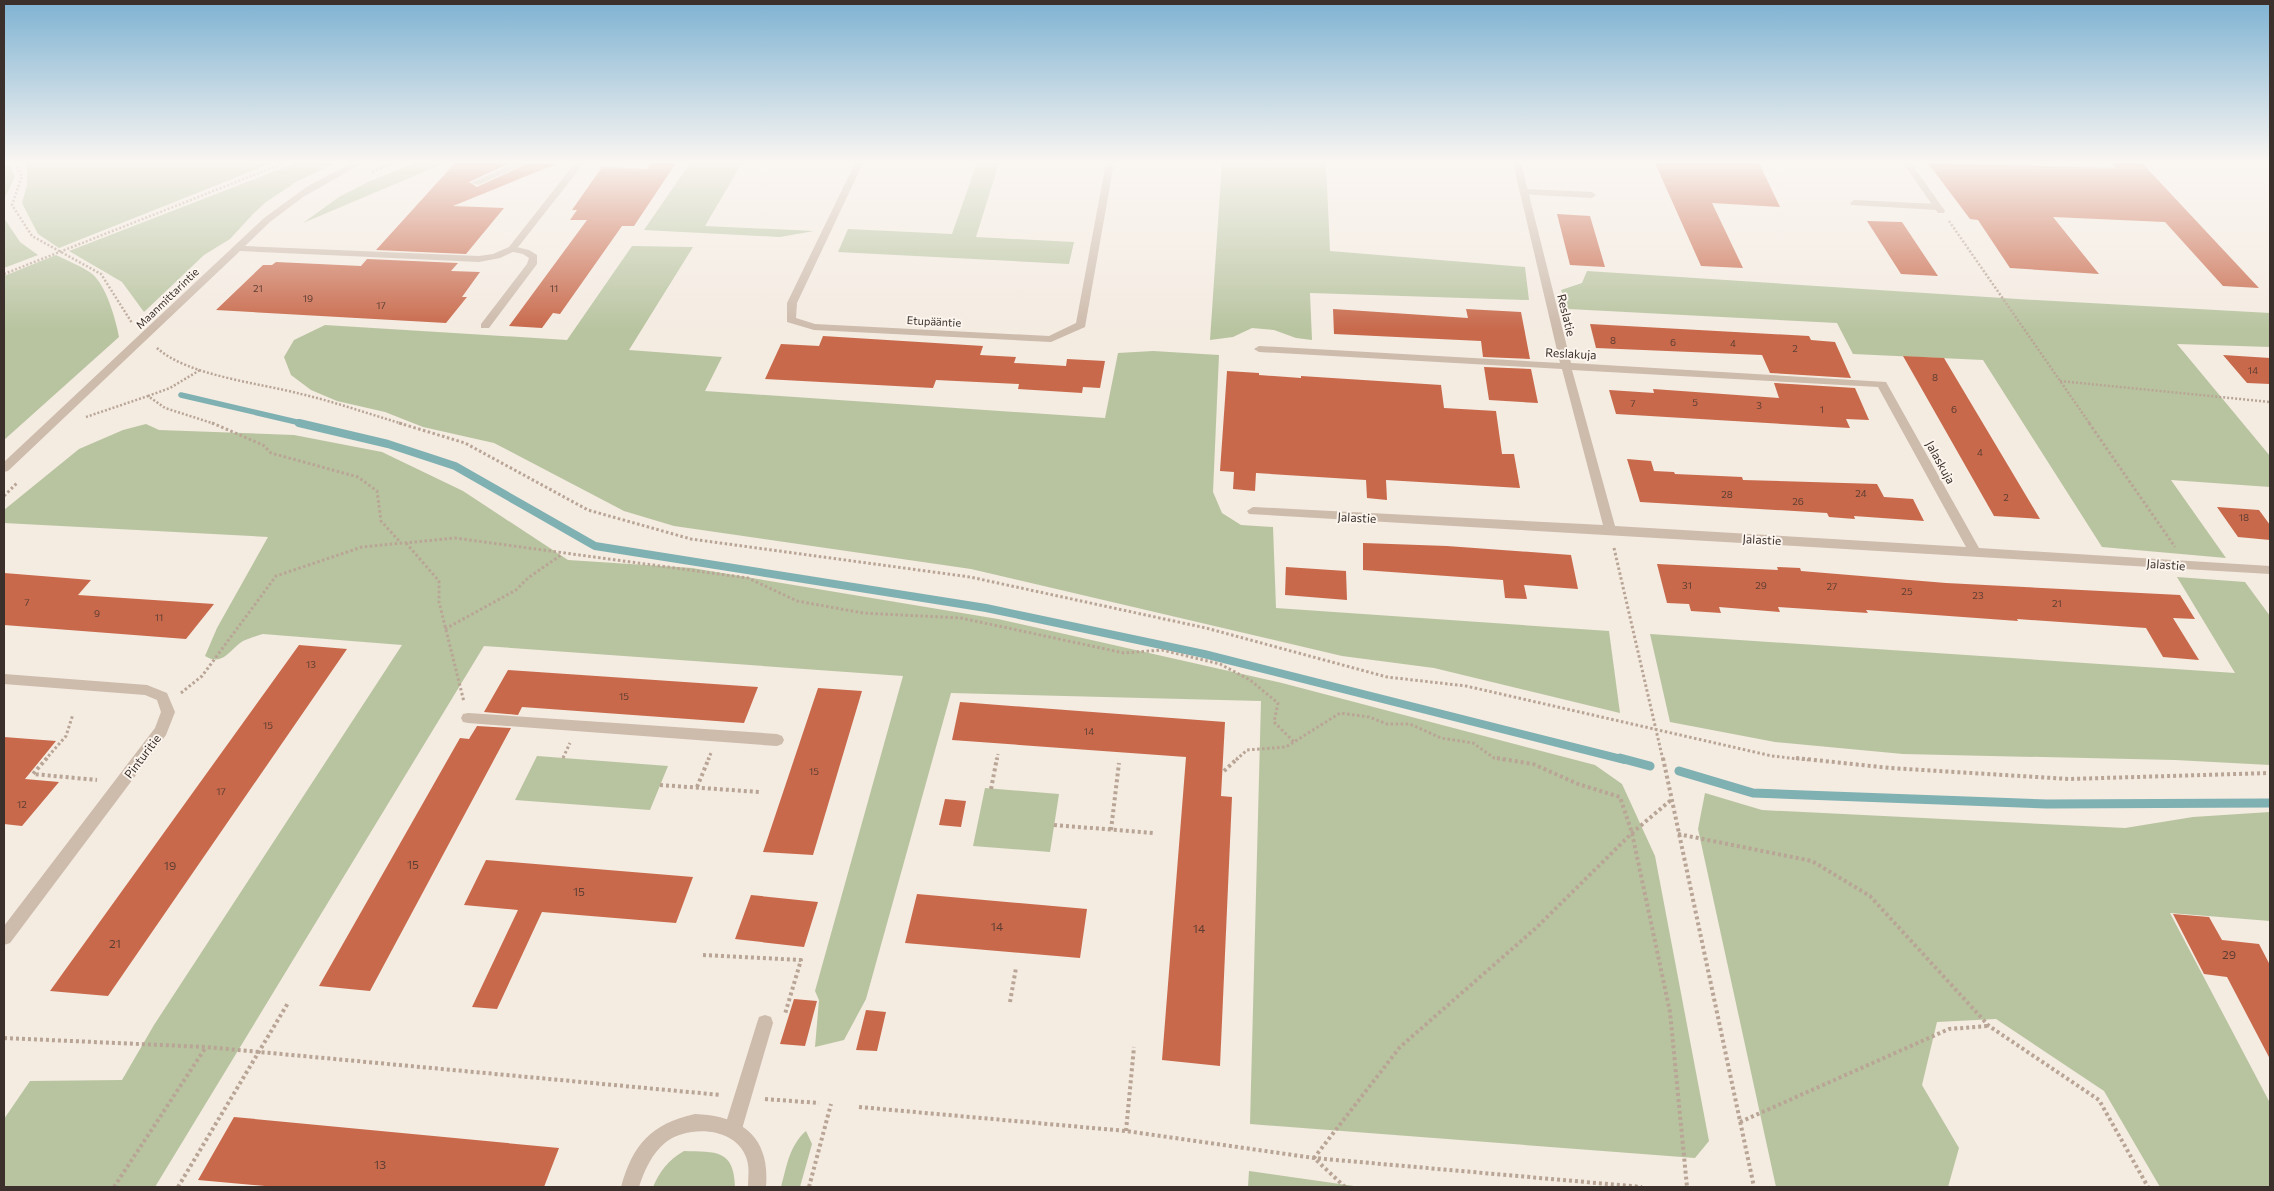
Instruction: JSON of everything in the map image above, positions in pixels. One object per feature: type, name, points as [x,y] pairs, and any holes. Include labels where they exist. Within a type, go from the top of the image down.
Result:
[{"type":"street","name":"Maanmittarintie","points":[[4,468],[236,248],[270,219]]},
{"type":"street","points":[[236,248],[479,259],[503,255],[512,249],[536,219]]},
{"type":"street","name":"Etupääntie","points":[[832,219],[792,303],[792,320],[814,327],[1051,340],[1081,325],[1100,219]]},
{"type":"street","name":"Reslatie","points":[[1530,219],[1566,366],[1610,530]]},
{"type":"street","points":[[485,326],[532,264],[534,257],[526,252],[512,249]]},
{"type":"street","name":"Reslakuja","points":[[1259,349],[1882,384]]},
{"type":"street","name":"Jalaskuja","points":[[1882,384],[1975,552]]},
{"type":"street","name":"Jalastie","points":[[1253,511],[1610,530],[2270,570]]},
{"type":"street","points":[[4,679],[147,690],[162,697],[166,704]]},
{"type":"street","name":"Pinturitie","points":[[4,938],[161,731],[166,723],[168,712],[166,704]]},
{"type":"street","points":[[468,718],[777,740]]},
{"type":"street","points":[[732,1129],[765,1023]]},
{"type":"street","points":[[630,1187],[642,1157],[661,1135],[682,1126],[709,1123],[732,1129],[742,1135],[757,1157],[759,1170],[757,1187]]},
{"type":"path","points":[[21,219],[32,236],[101,274],[143,338],[158,348],[166,357],[200,370],[302,394],[465,443],[588,510],[691,539],[970,577],[1282,646],[1387,677],[1466,686],[1772,756],[1890,768],[2069,779],[2270,773]]},
{"type":"path","points":[[4,274],[143,219]]},
{"type":"path","points":[[1947,219],[2188,566]]},
{"type":"path","points":[[85,418],[170,388],[200,370]]},
{"type":"path","points":[[2060,380],[2270,402]]},
{"type":"path","points":[[148,396],[165,408],[227,428],[263,446],[271,454],[331,468],[358,477],[377,491],[381,521],[439,581],[439,602],[468,718]]},
{"type":"path","points":[[1610,530],[1657,729],[1754,1187]]},
{"type":"path","points":[[166,704],[202,676],[276,576],[362,547],[455,538],[748,578],[797,601],[863,613],[961,618],[1124,653],[1162,650],[1220,664],[1250,680],[1278,703],[1274,722],[1294,742]]},
{"type":"path","points":[[445,629],[516,590],[528,578],[561,555]]},
{"type":"path","points":[[1224,771],[1247,750],[1286,747],[1340,713],[1369,717],[1387,724],[1410,724],[1441,738],[1473,743],[1494,758],[1533,764],[1578,784],[1620,797],[1632,833],[1670,1012],[1687,1187]]},
{"type":"path","points":[[73,714],[66,736],[33,774],[98,780]]},
{"type":"path","points":[[697,787],[717,736]]},
{"type":"path","points":[[991,789],[998,754]]},
{"type":"path","points":[[1111,830],[1120,764]]},
{"type":"path","points":[[660,785],[759,792]]},
{"type":"path","points":[[1314,1158],[1400,1047],[1536,928],[1632,833],[1671,800]]},
{"type":"path","points":[[1054,825],[1154,833]]},
{"type":"path","points":[[1678,834],[1812,861],[1870,896],[1989,1026],[2099,1100],[2148,1187]]},
{"type":"path","points":[[1010,1002],[1016,968]]},
{"type":"path","points":[[178,1187],[288,1004]]},
{"type":"path","points":[[1740,1122],[1948,1029],[1989,1026]]},
{"type":"path","points":[[4,1038],[206,1047],[819,1103]]},
{"type":"path","points":[[114,1187],[206,1047]]},
{"type":"path","points":[[1126,1131],[1134,1047]]},
{"type":"path","points":[[808,1187],[831,1104]]},
{"type":"path","points":[[859,1108],[1126,1131],[1314,1158],[1642,1187]]},
{"type":"path","points":[[1314,1158],[1345,1187]]},
{"type":"green space","points":[[4,219],[20,242],[38,255],[4,268]]},
{"type":"green space","points":[[30,219],[133,219],[59,248],[38,234]]},
{"type":"green space","points":[[153,219],[249,219],[230,239],[204,255],[144,312],[122,282],[69,251]]},
{"type":"green space","points":[[652,219],[709,219],[705,226],[814,231],[780,237],[644,230]]},
{"type":"green space","points":[[957,219],[982,219],[976,237],[1074,242],[1069,264],[838,252],[848,229],[952,234]]},
{"type":"green space","points":[[1218,219],[1329,219],[1330,251],[1525,267],[1529,300],[1310,293],[1312,340],[1296,338],[1274,330],[1252,328],[1233,337],[1210,340]]},
{"type":"green space","points":[[632,246],[693,247],[629,350],[722,357],[705,391],[1105,418],[1118,353],[1153,351],[1219,355],[1213,492],[1222,513],[1241,525],[1273,527],[1276,608],[1609,631],[1620,713],[1434,668],[1342,656],[971,569],[674,526],[624,511],[494,443],[423,427],[385,412],[337,401],[311,390],[291,375],[284,357],[294,340],[325,325],[567,340]]},
{"type":"green space","points":[[56,255],[83,268],[96,278],[110,303],[119,337],[4,440],[4,276]]},
{"type":"green space","points":[[1587,271],[2270,313],[2270,347],[2177,344],[2270,456],[2270,487],[2171,480],[2226,558],[2102,547],[1983,360],[1853,354],[1837,323],[1568,309],[1561,290],[1582,283]]},
{"type":"green space","points":[[146,424],[159,430],[294,435],[382,452],[463,491],[568,560],[692,568],[998,619],[1282,683],[1595,765],[1622,784],[1655,856],[1709,1141],[1695,1158],[1250,1124],[1261,701],[951,693],[866,999],[844,1040],[815,1047],[819,1000],[815,991],[903,676],[484,646],[155,1187],[4,1187],[4,1119],[30,1081],[122,1080],[154,1025],[402,645],[263,634],[243,641],[222,658],[211,659],[205,656],[217,628],[268,537],[4,523],[4,510],[79,449],[123,430]]},
{"type":"green space","points":[[2177,577],[2245,582],[2270,616],[2270,765],[2175,760],[1903,754],[1775,742],[1670,722],[1650,634],[2235,673]]},
{"type":"green space","points":[[537,756],[668,766],[650,810],[515,800]]},
{"type":"green space","points":[[985,788],[1059,794],[1050,852],[973,846]]},
{"type":"green space","points":[[1705,793],[1762,810],[2125,828],[2193,817],[2270,812],[2270,921],[2170,913],[2270,1103],[2270,1187],[2160,1187],[2104,1091],[1996,1019],[1937,1022],[1922,1085],[1959,1148],[1948,1187],[1776,1187],[1698,829]]},
{"type":"green space","points":[[806,1131],[812,1144],[800,1187],[781,1187],[792,1150]]},
{"type":"green space","points":[[684,1151],[714,1153],[727,1159],[734,1175],[735,1187],[653,1187],[665,1166]]},
{"type":"green space","points":[[1249,1171],[1361,1187],[1248,1187]]},
{"type":"building","points":[[405,219],[495,219],[466,254],[376,250]]},
{"type":"building","points":[[639,219],[634,226],[622,226],[560,314],[553,313],[542,328],[509,326],[587,220],[570,220]]},
{"type":"building","points":[[1558,219],[1591,219],[1605,267],[1570,265]]},
{"type":"building","points":[[1680,219],[1719,219],[1743,268],[1701,266]]},
{"type":"building","points":[[1970,219],[2054,219],[2099,274],[2010,268],[1978,220]]},
{"type":"building","points":[[2088,219],[2194,219],[2259,288],[2223,286],[2165,222]]},
{"type":"building","points":[[1867,221],[1902,222],[1938,276],[1901,274]]},
{"type":"building","points":[[367,259],[458,263],[451,271],[480,272],[462,297],[467,297],[446,323],[216,310],[263,265],[272,265],[276,262],[361,266]]},
{"type":"building","points":[[1333,309],[1468,318],[1466,309],[1521,312],[1530,359],[1483,357],[1481,341],[1334,334]]},
{"type":"building","points":[[1590,324],[1809,336],[1811,340],[1835,342],[1851,378],[1770,373],[1762,355],[1596,348]]},
{"type":"building","points":[[823,336],[983,346],[980,355],[1016,357],[1014,363],[1066,366],[1067,359],[1105,361],[1100,388],[1083,387],[1082,393],[1018,389],[1019,384],[936,380],[933,388],[765,379],[781,344],[819,346]]},
{"type":"building","points":[[2223,355],[2270,358],[2270,384],[2247,383]]},
{"type":"building","points":[[1903,356],[1944,358],[2040,519],[1994,516]]},
{"type":"building","points":[[1484,367],[1531,369],[1538,403],[1489,400]]},
{"type":"building","points":[[1227,371],[1301,378],[1301,376],[1441,385],[1444,408],[1496,411],[1502,454],[1514,454],[1520,488],[1386,480],[1387,500],[1367,498],[1366,480],[1256,473],[1255,491],[1233,489],[1234,472],[1220,471]]},
{"type":"building","points":[[1774,383],[1855,388],[1869,420],[1846,419],[1850,428],[1616,414],[1609,390],[1654,393],[1653,389],[1779,398]]},
{"type":"building","points":[[1627,459],[1651,461],[1654,471],[1674,472],[1675,474],[1742,477],[1743,480],[1877,484],[1884,497],[1913,499],[1924,521],[1854,516],[1855,519],[1829,517],[1827,513],[1640,502]]},
{"type":"building","points":[[2217,507],[2259,510],[2270,525],[2270,540],[2238,537]]},
{"type":"building","points":[[1363,543],[1447,546],[1571,555],[1578,589],[1524,585],[1527,599],[1505,598],[1503,580],[1363,570]]},
{"type":"building","points":[[1657,564],[1778,570],[1777,567],[1800,568],[1801,571],[1946,583],[2180,595],[2195,619],[2173,618],[2199,660],[2163,657],[2146,628],[1866,610],[1868,613],[1778,607],[1780,612],[1719,607],[1721,613],[1691,611],[1689,604],[1667,603]]},
{"type":"building","points":[[1286,567],[1346,571],[1347,600],[1285,595]]},
{"type":"building","points":[[4,573],[91,580],[78,595],[214,604],[186,639],[4,625]]},
{"type":"building","points":[[299,645],[347,649],[108,996],[50,991]]},
{"type":"building","points":[[508,670],[758,687],[744,723],[522,707],[518,715],[484,712]]},
{"type":"building","points":[[818,688],[862,691],[813,855],[763,852]]},
{"type":"building","points":[[960,702],[1225,722],[1221,796],[1232,797],[1220,1066],[1162,1060],[1186,757],[952,740]]},
{"type":"building","points":[[477,726],[511,728],[370,991],[319,986],[460,738],[469,739]]},
{"type":"building","points":[[4,737],[56,741],[25,779],[59,782],[22,826],[4,824]]},
{"type":"building","points":[[945,799],[966,801],[961,827],[939,825]]},
{"type":"building","points":[[486,860],[693,877],[676,923],[542,912],[497,1009],[472,1007],[518,910],[464,905]]},
{"type":"building","points":[[917,894],[1087,909],[1080,958],[905,943]]},
{"type":"building","points":[[751,895],[818,902],[804,947],[735,939]]},
{"type":"building","points":[[2173,914],[2209,917],[2222,940],[2259,944],[2270,965],[2270,1059],[2227,977],[2204,974]]},
{"type":"building","points":[[794,999],[817,1001],[805,1046],[780,1044]]},
{"type":"building","points":[[866,1010],[886,1012],[877,1051],[856,1050]]},
{"type":"building","points":[[234,1117],[559,1148],[544,1187],[276,1187],[198,1180]]},
{"type":"waterway","points":[[181,395],[305,424]]},
{"type":"waterway","points":[[299,423],[388,444],[455,466],[595,546],[986,608],[1204,654],[1625,760]]},
{"type":"waterway","points":[[1620,758],[1650,766]]},
{"type":"waterway","points":[[1679,771],[1753,793],[2047,804],[2270,803]]}]
